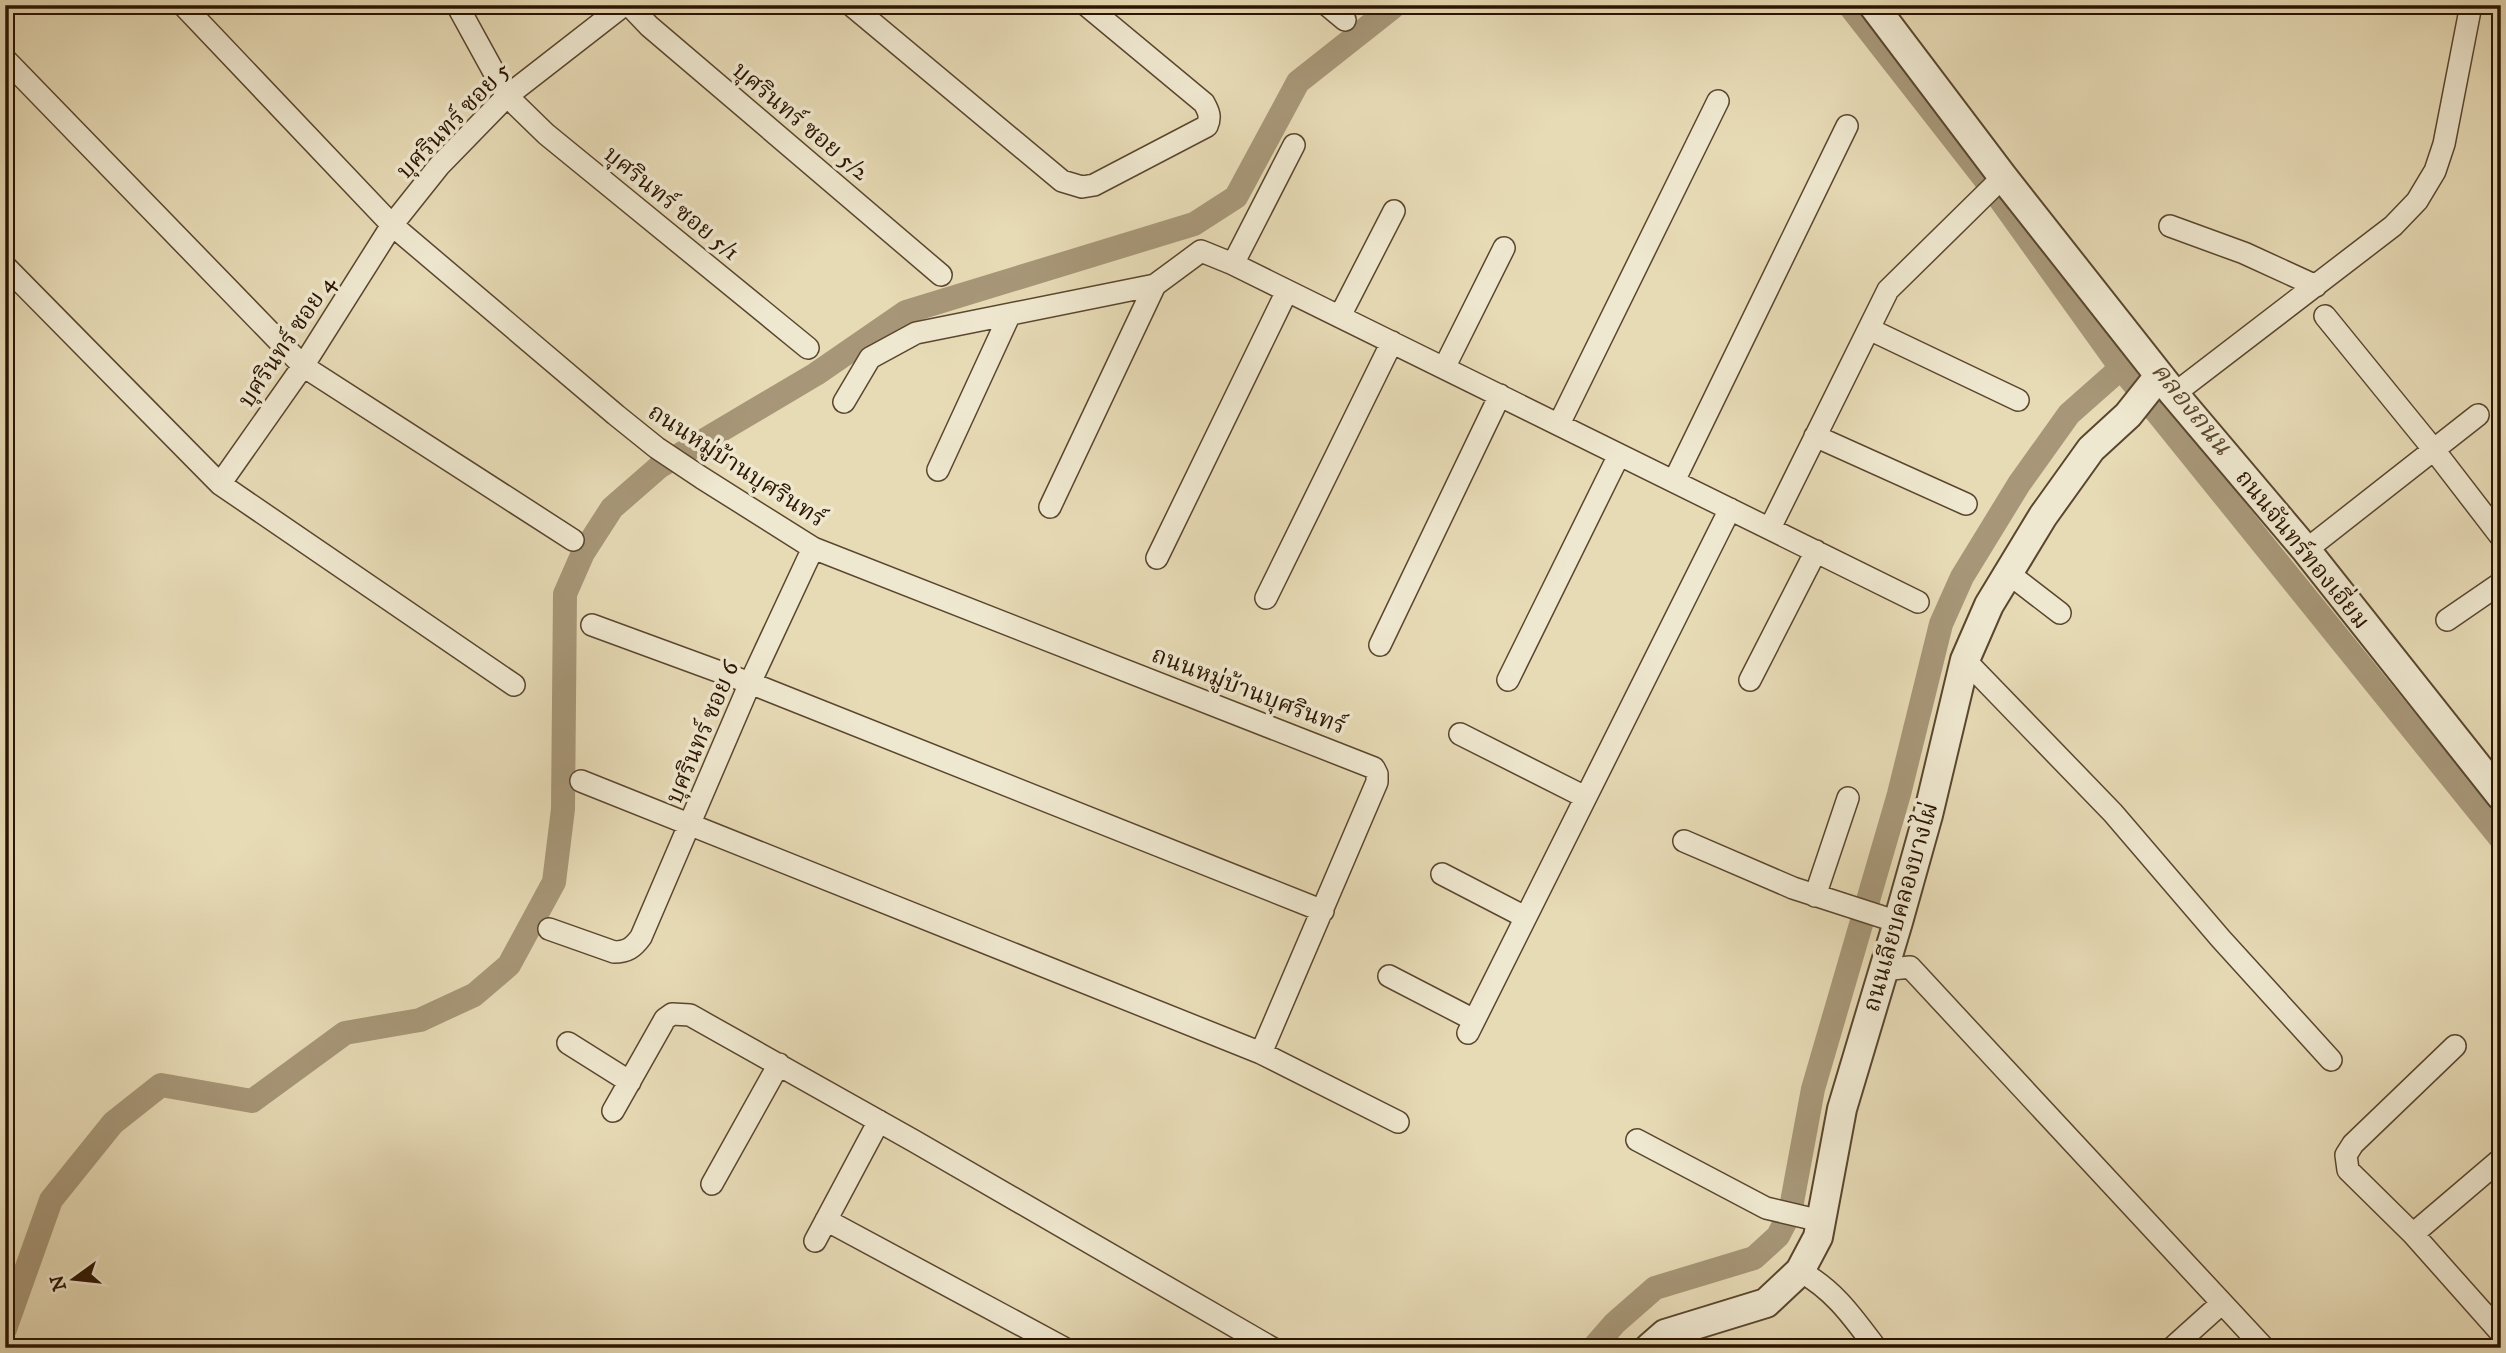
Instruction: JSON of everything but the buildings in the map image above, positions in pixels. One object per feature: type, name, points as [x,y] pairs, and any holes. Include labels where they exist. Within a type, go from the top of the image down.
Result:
[{"type":"street","name":"ถนนหมู่บ้านบุศรินทร์","points":[[183,5],[393,225],[657,448],[702,478],[813,548],[1368,765],[1377,774],[1377,782],[1323,911]]},
{"type":"street","name":"บุศรินทร์ ซอย 5/1","points":[[457,5],[507,96],[546,134],[808,348]]},
{"type":"street","name":"บุศรินทร์ ซอย 5","points":[[393,225],[439,166],[507,96],[627,5]]},
{"type":"street","name":"บุศรินทร์ ซอย 5/2","points":[[627,5],[941,275]]},
{"type":"street","points":[[851,5],[1062,181],[1082,187],[1094,185],[1207,127],[1210,120],[1204,103],[1086,5]]},
{"type":"street","points":[[1326,5],[1345,20]]},
{"type":"street","name":"ถนนจันทร์ทองเอี่ยม","points":[[1872,5],[2161,386],[2306,550],[2501,796]]},
{"type":"street","points":[[2161,386],[2316,286],[2393,226],[2417,201],[2435,171],[2444,145],[2471,5]]},
{"type":"street","points":[[5,59],[303,366],[573,540]]},
{"type":"street","points":[[1559,424],[1718,101]]},
{"type":"street","points":[[1674,481],[1847,126]]},
{"type":"street","points":[[1233,264],[1294,145]]},
{"type":"street","points":[[1770,528],[1888,290],[2003,177]]},
{"type":"street","points":[[1340,316],[1394,211]]},
{"type":"street","name":"บุศรินทร์ ซอย 4","points":[[220,484],[303,366],[393,225]]},
{"type":"street","points":[[2170,226],[2244,253],[2316,286]]},
{"type":"street","points":[[1444,368],[1504,248]]},
{"type":"street","points":[[844,402],[870,358],[916,333],[1155,285],[1201,251],[1287,290],[1918,602]]},
{"type":"street","points":[[5,266],[220,484],[514,685]]},
{"type":"street","points":[[1050,507],[1155,285]]},
{"type":"street","points":[[1157,558],[1287,290]]},
{"type":"street","points":[[939,470],[1010,314]]},
{"type":"street","points":[[2325,316],[2501,537]]},
{"type":"street","points":[[1868,329],[2018,400]]},
{"type":"street","points":[[1266,598],[1392,342]]},
{"type":"street","name":"ถนนเลียบคลองบางไผ่","points":[[1649,1348],[1665,1334],[1766,1303],[1800,1271],[1818,1237],[1813,1220],[1883,970],[1887,918],[1928,815],[1965,660],[1989,605],[2043,516],[2091,449],[2161,386]]},
{"type":"street","points":[[1380,645],[1500,396]]},
{"type":"street","points":[[2306,550],[2478,415]]},
{"type":"street","points":[[1815,436],[1966,504]]},
{"type":"street","points":[[1508,680],[1619,455]]},
{"type":"street","points":[[1389,976],[1471,1027],[1730,509]]},
{"type":"street","name":"บุศรินทร์ ซอย 6","points":[[549,929],[614,952],[625,952],[634,947],[641,937],[750,683],[813,548]]},
{"type":"street","points":[[1750,680],[1816,551]]},
{"type":"street","points":[[2008,573],[2060,613]]},
{"type":"street","points":[[2447,620],[2501,583]]},
{"type":"street","points":[[592,625],[750,683],[1323,911],[1261,1053]]},
{"type":"street","points":[[1965,660],[2113,813],[2221,939],[2331,1060]]},
{"type":"street","points":[[1461,734],[1585,797]]},
{"type":"street","points":[[581,780],[1261,1053],[1398,1122]]},
{"type":"street","points":[[1815,895],[1848,798]]},
{"type":"street","points":[[1684,841],[1793,888],[1887,918]]},
{"type":"street","points":[[1442,874],[1525,917]]},
{"type":"street","points":[[1883,970],[1910,967],[2264,1348]]},
{"type":"street","points":[[613,1111],[665,1019],[672,1014],[690,1015],[879,1121],[1237,1339],[1272,1348]]},
{"type":"street","points":[[568,1043],[630,1083]]},
{"type":"street","points":[[2455,1046],[2353,1144],[2346,1155],[2348,1170],[2498,1323]]},
{"type":"street","points":[[712,1184],[779,1064]]},
{"type":"street","points":[[815,1241],[879,1121]]},
{"type":"street","points":[[1637,1140],[1766,1208],[1813,1220]]},
{"type":"street","points":[[2413,1234],[2501,1159]]},
{"type":"street","points":[[826,1220],[1064,1348]]},
{"type":"street","points":[[1800,1271],[1819,1282],[1839,1299],[1876,1348]]},
{"type":"street","points":[[2172,1348],[2222,1303]]},
{"type":"waterway","name":"คลองถนน","points":[[1849,5],[1992,188],[2121,368],[2501,839]]},
{"type":"waterway","points":[[5,1329],[51,1200],[113,1123],[161,1085],[252,1101],[345,1033],[420,1020],[474,995],[509,965],[554,882],[563,809],[565,594],[583,553],[612,508],[659,467],[816,374],[906,312],[1194,224],[1236,197],[1298,82],[1393,7]]},
{"type":"waterway","points":[[1593,1348],[1615,1323],[1655,1288],[1754,1258],[1778,1236],[1790,1213],[1813,1089],[1899,794],[1941,624],[1962,577],[2019,484],[2069,414],[2121,368]]}]
